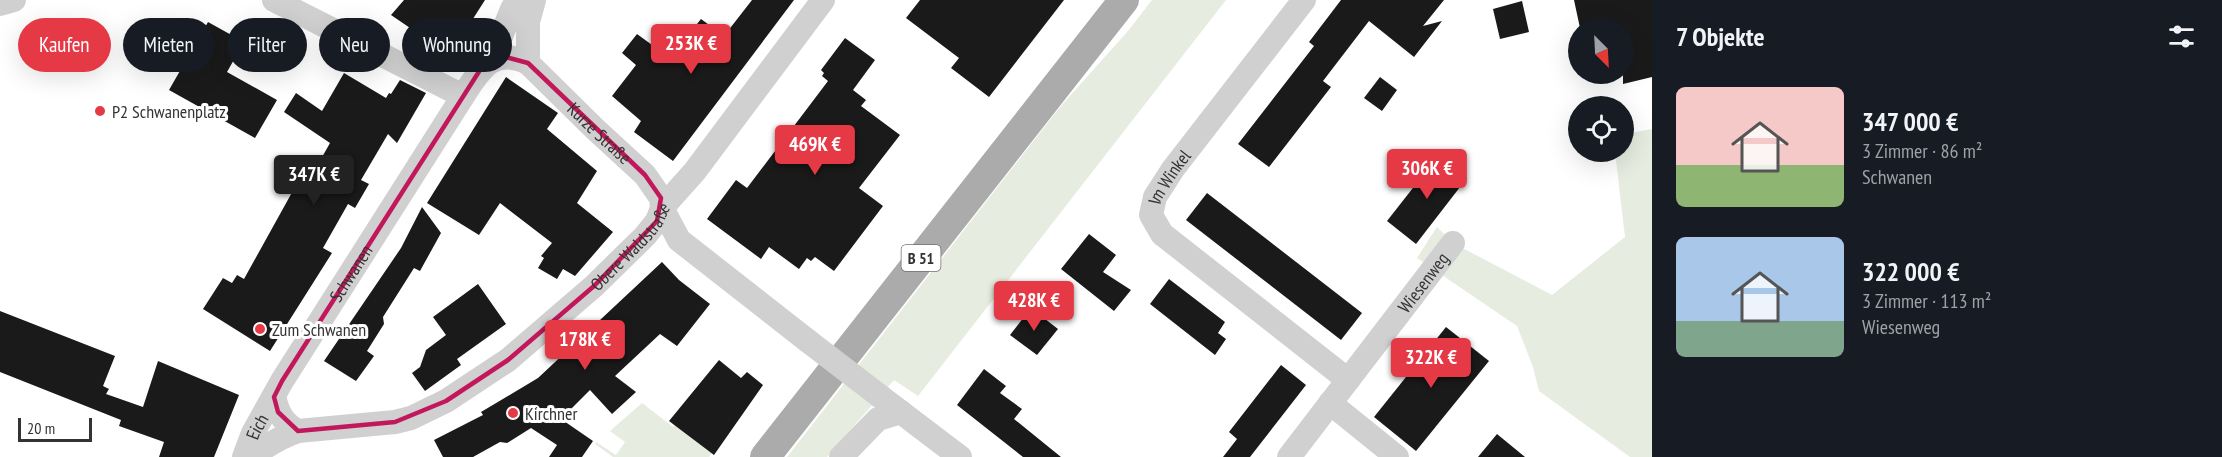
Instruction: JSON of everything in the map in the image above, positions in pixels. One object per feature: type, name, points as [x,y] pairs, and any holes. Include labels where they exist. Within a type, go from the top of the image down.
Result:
[{"type":"main road","name":"B 51","points":[[765,457],[1124,0]]},
{"type":"street","points":[[0,4],[14,0]]},
{"type":"street","points":[[274,0],[463,96]]},
{"type":"street","name":"Schwanen","points":[[508,18],[518,0]]},
{"type":"street","points":[[512,58],[528,63],[528,22],[534,0]]},
{"type":"street","points":[[662,208],[695,171],[823,0]]},
{"type":"street","name":"Im Winkel","points":[[1304,0],[1173,169],[1155,197],[1151,215],[1162,234],[1348,380]]},
{"type":"street","name":"Kurze Straße","points":[[528,63],[645,175],[661,198],[662,208]]},
{"type":"street","name":"Schwanen","points":[[274,397],[479,72]]},
{"type":"street","name":"Obere Waldstraße","points":[[662,208],[679,240],[960,457]]},
{"type":"street","name":"Obere Waldstraße","points":[[298,431],[395,422],[411,418],[446,401],[508,360],[594,286],[645,236],[657,221],[662,208]]},
{"type":"street","name":"Wiesenweg","points":[[1348,380],[1453,243]]},
{"type":"street","points":[[1289,457],[1348,380]]},
{"type":"street","points":[[274,397],[278,412],[286,425],[298,431]]},
{"type":"street","name":"Eich","points":[[244,457],[274,397]]},
{"type":"street","points":[[1330,403],[1397,457]]},
{"type":"street","points":[[841,457],[878,419],[901,412]]},
{"type":"street","name":"Eich","points":[[252,457],[280,437],[298,431]]},
{"type":"highlighted area","points":[[506,57],[528,63],[645,175],[661,198],[657,221],[594,286],[508,360],[446,401],[395,422],[298,431],[278,412],[274,397],[282,381],[480,70]]},
{"type":"shaded area","points":[[1152,0],[1226,0],[918,396],[894,380],[827,457],[787,457],[1060,107],[1128,31]]},
{"type":"shaded area","points":[[1652,129],[1652,457],[1630,457],[1539,391],[1533,367],[1517,326],[1417,258],[1437,227],[1453,243],[1552,295],[1625,237],[1616,162],[1634,162],[1634,132]]},
{"type":"shaded area","points":[[642,403],[712,453],[709,457],[613,457],[595,444],[596,442],[616,455],[625,442],[610,431]]},
{"type":"building","points":[[404,0],[485,0],[474,18],[402,18],[402,22],[391,15]]},
{"type":"building","points":[[752,0],[794,0],[673,161],[634,132],[641,121],[612,96],[636,65],[622,53],[637,34],[670,58],[701,19],[724,36]]},
{"type":"building","points":[[920,0],[1064,0],[989,97],[951,68],[959,58],[906,18]]},
{"type":"building","points":[[1341,0],[1444,0],[1423,26],[1442,21],[1414,57],[1369,21],[1323,81],[1331,87],[1269,167],[1238,144],[1314,46],[1309,42]]},
{"type":"building","points":[[1574,0],[1652,0],[1652,77],[1634,81],[1634,18],[1578,18]]},
{"type":"building","points":[[1522,1],[1529,32],[1500,39],[1493,9]]},
{"type":"building","points":[[215,26],[227,33],[227,72],[277,100],[255,138],[169,90],[179,72],[215,72]]},
{"type":"building","points":[[845,38],[875,60],[853,90],[866,100],[861,106],[900,135],[859,188],[883,206],[834,271],[815,257],[811,261],[807,258],[799,269],[769,247],[761,259],[707,219],[736,180],[747,188],[828,81],[822,76],[824,73],[821,70]]},
{"type":"building","points":[[344,73],[386,98],[400,80],[426,93],[397,143],[388,134],[361,180],[369,184],[355,208],[348,204],[323,248],[332,253],[270,351],[203,309],[223,278],[232,283],[237,275],[244,279],[300,178],[308,182],[330,143],[284,112],[296,93],[322,111]]},
{"type":"building","points":[[506,77],[558,113],[547,129],[597,171],[577,203],[613,232],[575,276],[563,269],[557,279],[538,268],[544,258],[541,256],[552,243],[500,203],[479,235],[427,203]]},
{"type":"building","points":[[1380,77],[1397,90],[1382,111],[1364,98]]},
{"type":"building","points":[[1438,156],[1467,178],[1416,244],[1387,221]]},
{"type":"building","points":[[1207,193],[1362,313],[1341,340],[1186,220]]},
{"type":"building","points":[[422,207],[441,233],[420,271],[414,268],[383,317],[384,324],[367,351],[374,356],[356,381],[324,361],[401,248]]},
{"type":"building","points":[[1089,234],[1116,255],[1103,272],[1131,290],[1114,311],[1061,269]]},
{"type":"building","points":[[662,262],[679,280],[710,304],[677,346],[660,334],[615,376],[636,392],[612,414],[590,390],[561,419],[593,441],[582,457],[549,457],[557,445],[531,428],[507,443],[500,442],[473,457],[443,457],[434,440],[483,415],[481,412],[538,378]]},
{"type":"building","points":[[1169,279],[1225,322],[1218,333],[1226,339],[1215,355],[1150,304]]},
{"type":"building","points":[[478,284],[506,324],[457,359],[461,365],[425,391],[412,373],[420,367],[426,350],[446,335],[433,317]]},
{"type":"building","points":[[1031,308],[1058,329],[1037,355],[1010,335]]},
{"type":"building","points":[[0,311],[115,356],[103,386],[109,389],[106,394],[143,407],[158,361],[239,395],[214,457],[159,457],[164,442],[119,426],[121,420],[0,372]]},
{"type":"building","points":[[1446,327],[1489,361],[1416,451],[1374,417]]},
{"type":"building","points":[[719,360],[741,378],[747,372],[763,385],[714,455],[669,421]]},
{"type":"building","points":[[1281,365],[1306,385],[1250,457],[1223,457],[1237,439],[1229,432]]},
{"type":"building","points":[[984,369],[1006,386],[1000,393],[1022,409],[1014,419],[1061,457],[1023,457],[957,405]]},
{"type":"building","points":[[1497,434],[1525,457],[1478,457]]},
{"type":"place","name":"P2 Schwanenplatz","points":[[100,111]]},
{"type":"place","name":"Zum Schwanen","points":[[260,329]]},
{"type":"place","name":"Kirchner","points":[[513,413]]}]
